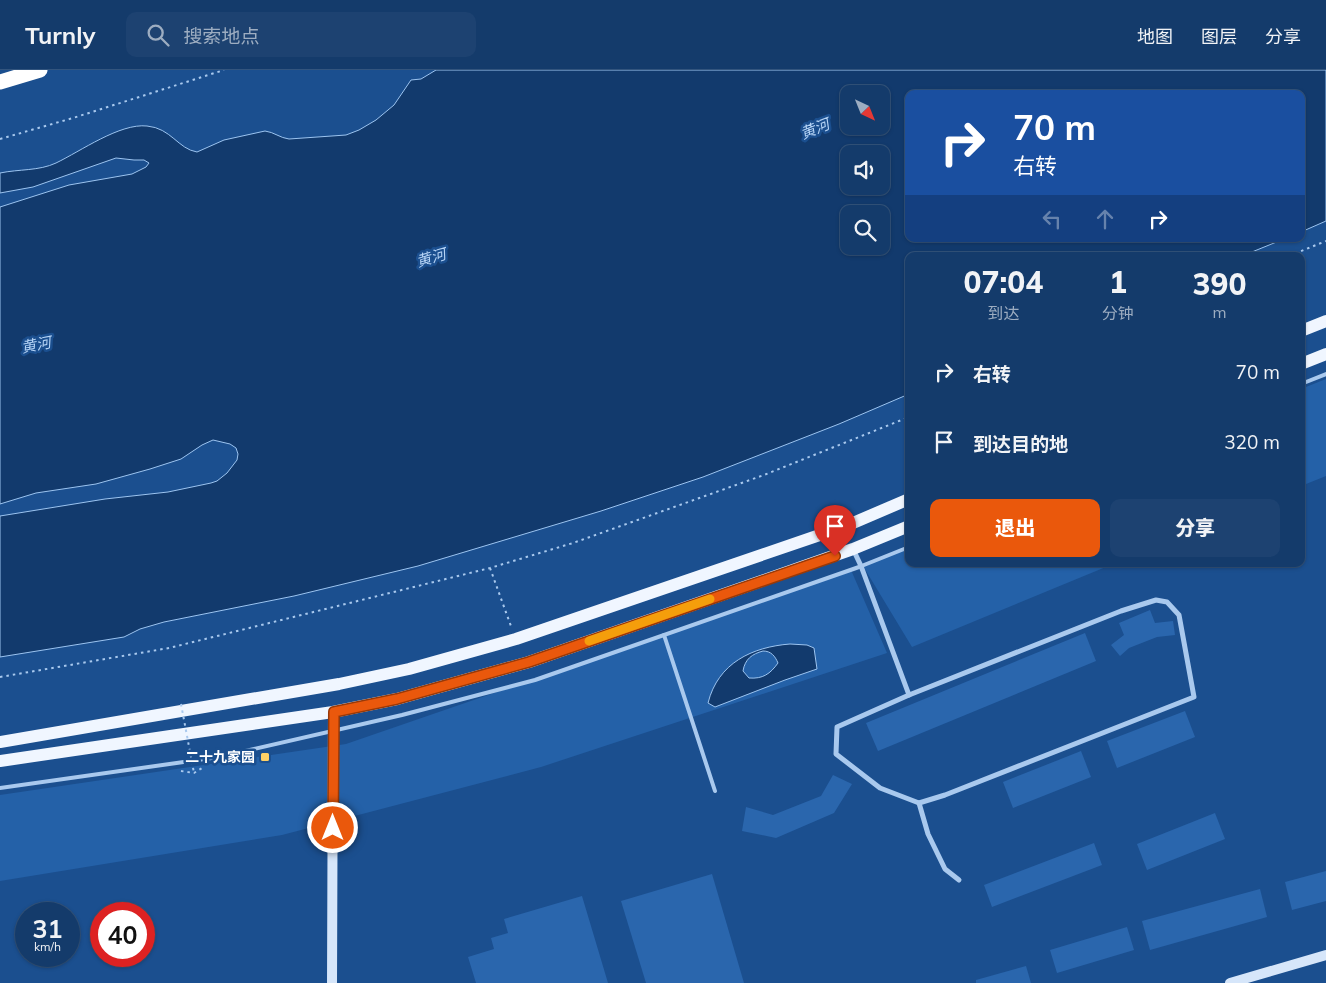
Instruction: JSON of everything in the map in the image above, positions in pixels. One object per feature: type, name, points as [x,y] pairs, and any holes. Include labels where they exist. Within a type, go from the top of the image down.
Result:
[{"type":"highway","points":[[0,82],[40,70]]},
{"type":"main road","points":[[1305,329],[1326,321]]},
{"type":"main road","points":[[1305,362],[1326,354]]},
{"type":"main road","points":[[0,742],[356,680],[409,669],[516,639],[846,526],[905,501]]},
{"type":"main road","points":[[0,761],[334,712],[397,699],[529,662],[852,549],[905,528]]},
{"type":"street","points":[[852,549],[861,566],[909,695]]},
{"type":"street","points":[[1156,600],[1167,602],[1178,615],[1194,697],[945,795],[919,803],[880,788],[836,754],[837,727],[909,695],[1121,611],[1156,600]]},
{"type":"street","points":[[332,983],[334,712]]},
{"type":"street","points":[[919,803],[928,834],[945,869],[959,880]]},
{"type":"street","points":[[1230,983],[1326,955]]},
{"type":"lane","points":[[1305,382],[1326,374]]},
{"type":"lane","points":[[0,788],[219,757],[402,715],[535,680],[861,566],[905,549]]},
{"type":"lane","points":[[664,635],[715,791]]},
{"type":"path","points":[[0,139],[224,70]]},
{"type":"path","points":[[1298,252],[1326,240]]},
{"type":"path","points":[[0,678],[170,648],[490,568],[573,543],[764,475],[905,419]]},
{"type":"path","points":[[490,568],[516,639]]},
{"type":"path","points":[[181,704],[194,773]]},
{"type":"shaded area","points":[[1326,379],[1326,476],[1305,484],[1305,387]]},
{"type":"shaded area","points":[[905,550],[905,567],[1106,567],[912,647],[863,566]]},
{"type":"shaded area","points":[[851,570],[887,653],[541,767],[282,835],[0,881],[0,795],[346,744]]},
{"type":"water","name":"黄河","points":[[436,70],[1326,70],[1326,221],[1305,230],[1305,90],[905,90],[905,242],[1277,242],[1252,252],[905,252],[905,396],[839,424],[703,477],[601,511],[418,566],[294,596],[164,622],[140,629],[124,637],[0,657],[0,516],[105,499],[168,492],[211,483],[227,473],[237,460],[238,454],[236,448],[230,444],[213,440],[181,459],[150,469],[96,484],[36,493],[0,504],[0,207],[69,185],[132,174],[146,167],[149,163],[144,160],[116,158],[33,187],[0,193],[0,173],[49,166],[113,133],[136,126],[147,126],[162,130],[185,147],[197,152],[224,140],[265,131],[289,139],[346,135],[376,120],[394,105],[411,80],[421,79]]},
{"type":"water","points":[[790,644],[807,645],[814,648],[817,669],[715,707],[708,703],[713,689],[728,668],[750,653]],"holes":[[[763,651],[772,654],[778,663],[766,675],[758,678],[749,678],[743,671],[747,660]]]},
{"type":"building","points":[[1150,610],[1155,623],[1173,621],[1175,635],[1157,637],[1129,648],[1120,656],[1111,645],[1124,635],[1119,623]]},
{"type":"building","points":[[1085,633],[1096,661],[878,751],[866,723]]},
{"type":"building","points":[[1185,711],[1195,737],[1117,768],[1107,741]]},
{"type":"building","points":[[1081,751],[1091,777],[1013,808],[1003,782]]},
{"type":"building","points":[[833,775],[852,784],[834,813],[776,838],[742,831],[746,807],[773,815],[821,796]]},
{"type":"building","points":[[1215,813],[1225,839],[1147,870],[1137,844]]},
{"type":"building","points":[[1094,843],[1102,865],[992,907],[984,885]]},
{"type":"building","points":[[1326,871],[1326,901],[1292,910],[1285,882]]},
{"type":"building","points":[[712,874],[744,983],[646,983],[621,901]]},
{"type":"building","points":[[1260,889],[1267,917],[1150,950],[1142,921]]},
{"type":"building","points":[[582,896],[608,983],[476,983],[468,957],[494,949],[491,938],[508,933],[504,919]]},
{"type":"building","points":[[1127,927],[1134,950],[1057,973],[1050,950]]},
{"type":"building","points":[[1026,966],[1031,983],[976,983],[976,980]]},
{"type":"slow traffic","points":[[589,641],[710,599]]},
{"type":"place","name":"二十九家园","points":[[265,757]]},
{"type":"route","points":[[333,828],[334,712],[397,699],[529,662],[835,556]]}]
